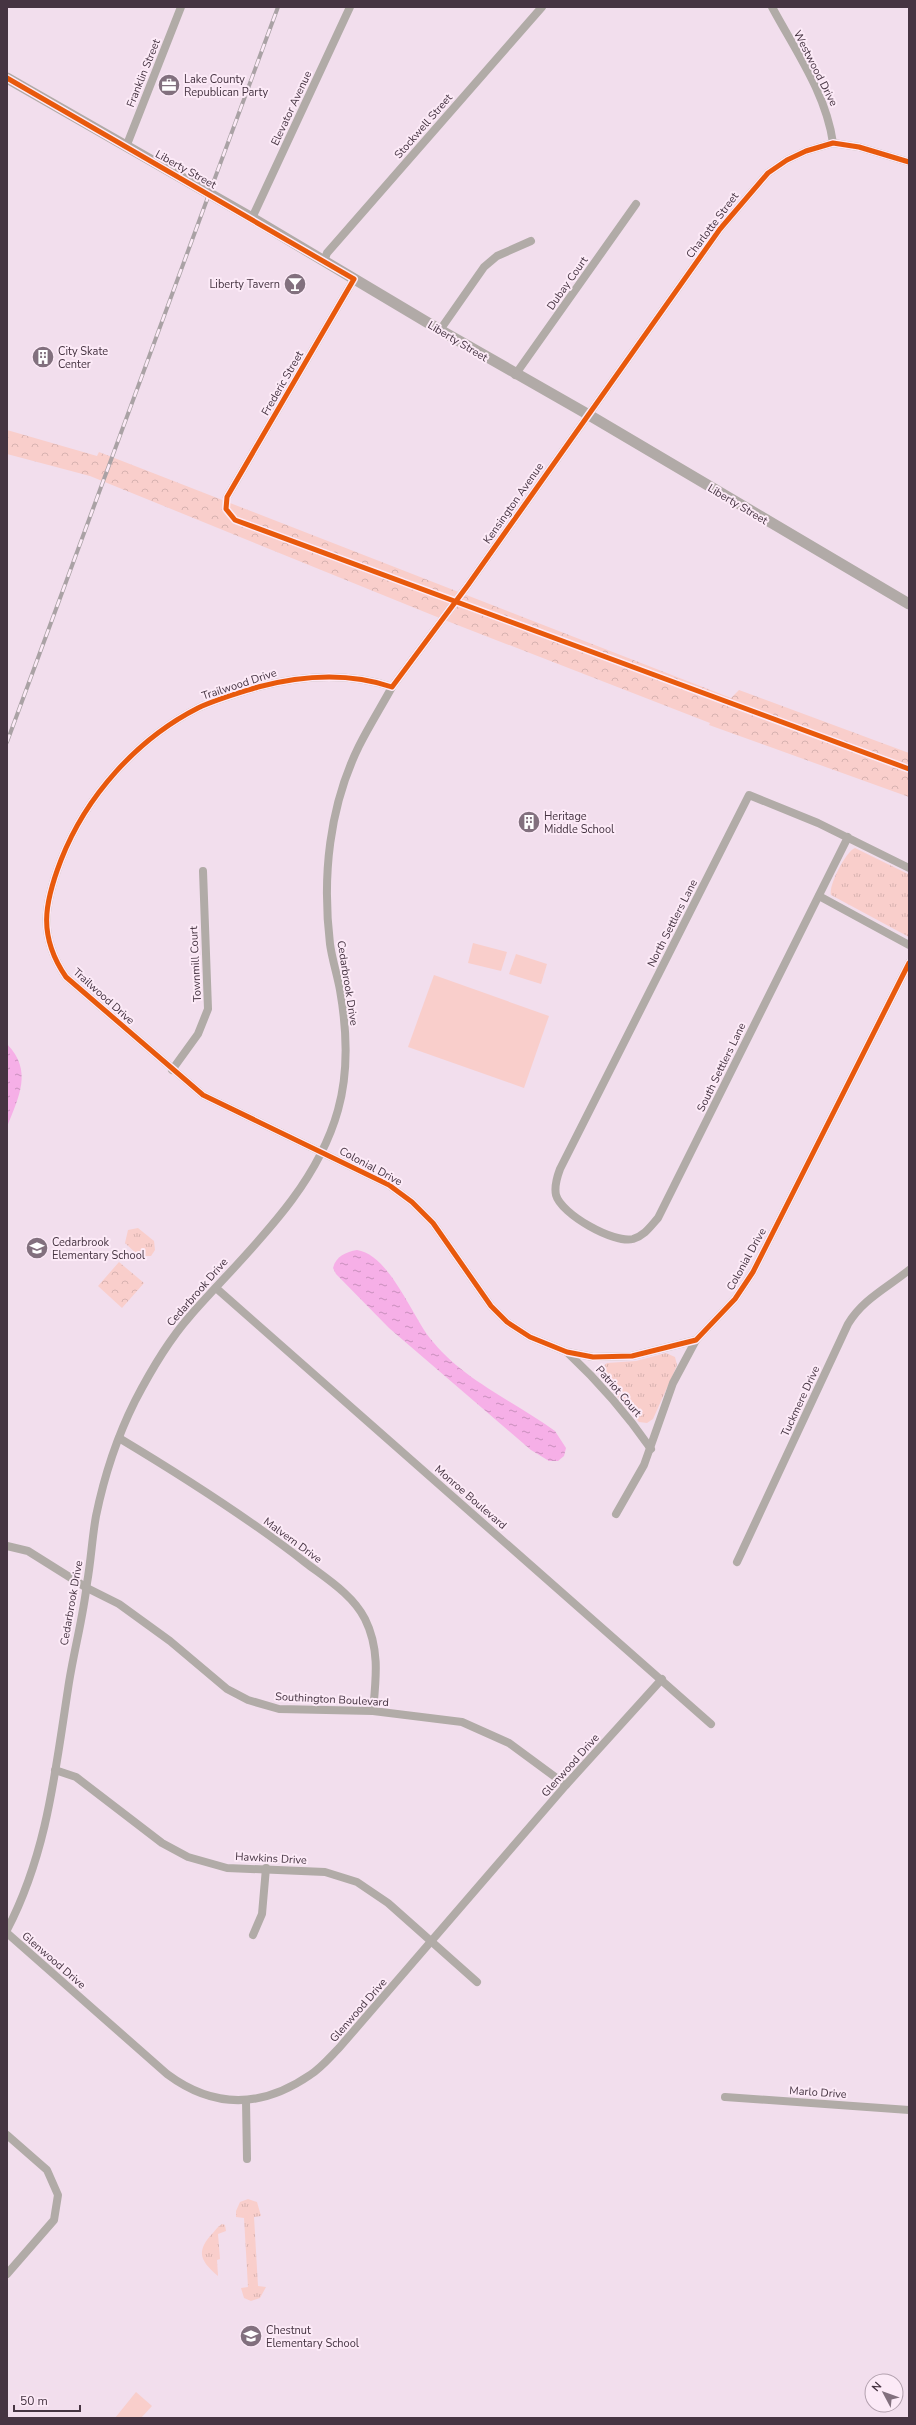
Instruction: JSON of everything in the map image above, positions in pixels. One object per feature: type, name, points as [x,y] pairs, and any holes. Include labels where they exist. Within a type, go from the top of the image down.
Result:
[{"type":"street","name":"Franklin Street","points":[[126,147],[181,7]]},
{"type":"street","name":"Elevator Avenue","points":[[252,218],[350,7]]},
{"type":"street","name":"Stockwell Street","points":[[324,261],[327,253],[542,7]]},
{"type":"street","name":"Westwood Drive","points":[[772,7],[819,93],[830,120],[833,143]]},
{"type":"street","name":"Liberty Street","points":[[7,78],[252,218],[515,375],[588,415],[909,604]]},
{"type":"street","name":"Charlotte Street","points":[[588,415],[720,229],[749,193],[768,174],[787,160],[806,151],[833,143],[859,147],[909,162]]},
{"type":"street","name":"Dubay Court","points":[[515,375],[636,204]]},
{"type":"street","points":[[440,330],[484,267],[497,256],[531,241]]},
{"type":"street","name":"Frederic Street","points":[[226,497],[354,279]]},
{"type":"street","name":"Kensington Avenue","points":[[392,687],[588,415]]},
{"type":"street","name":"Trailwood Drive","points":[[322,1151],[203,1095],[172,1070],[66,977],[53,958],[45,921],[52,882],[69,839],[93,800],[122,765],[156,734],[198,708],[242,692],[290,678],[334,676],[371,680],[392,687]]},
{"type":"street","name":"Cedarbrook Drive","points":[[7,1930],[21,1904],[34,1871],[42,1843],[76,1638],[87,1588],[96,1518],[106,1476],[120,1438],[135,1402],[173,1338],[297,1193],[322,1151],[337,1112],[346,1062],[345,1032],[341,997],[330,944],[326,877],[342,787],[358,748],[392,687]]},
{"type":"street","name":"North Settlers Lane","points":[[573,1216],[567,1212],[556,1197],[555,1184],[560,1168],[749,795],[818,823],[909,868]]},
{"type":"street","name":"South Settlers Lane","points":[[573,1216],[619,1239],[631,1239],[646,1233],[658,1218],[848,838]]},
{"type":"street","name":"Townmill Court","points":[[172,1070],[198,1034],[208,1010],[203,871]]},
{"type":"street","points":[[819,896],[909,946]]},
{"type":"street","name":"Colonial Drive","points":[[322,1151],[382,1181],[412,1202],[433,1223],[491,1306],[507,1322],[530,1337],[567,1352],[593,1358],[632,1356],[696,1340],[735,1299],[753,1272],[909,963]]},
{"type":"street","name":"Tuckmere Drive","points":[[737,1562],[848,1324],[857,1310],[868,1299],[909,1270]]},
{"type":"street","name":"Monroe Boulevard","points":[[216,1288],[662,1679],[711,1724]]},
{"type":"street","points":[[616,1514],[644,1465],[651,1449],[673,1382],[696,1340]]},
{"type":"street","name":"Patriot Court","points":[[567,1352],[592,1375],[628,1416],[651,1449]]},
{"type":"street","name":"Malvern Drive","points":[[120,1438],[185,1477],[235,1511],[337,1587],[353,1603],[364,1618],[376,1652],[373,1711]]},
{"type":"street","name":"Southington Boulevard","points":[[7,1546],[28,1551],[46,1560],[87,1588],[119,1604],[170,1641],[227,1689],[248,1700],[279,1709],[373,1711],[462,1722],[509,1743],[566,1785]]},
{"type":"street","name":"Glenwood Drive","points":[[7,1933],[183,2085],[223,2099],[246,2101],[281,2092],[311,2074],[339,2048],[566,1785],[662,1679]]},
{"type":"street","name":"Hawkins Drive","points":[[55,1770],[76,1777],[175,1852],[206,1863],[227,1868],[266,1868],[325,1872],[357,1882],[388,1903],[477,1982]]},
{"type":"street","points":[[253,1935],[262,1914],[266,1868]]},
{"type":"street","name":"Marlo Drive","points":[[725,2097],[909,2110]]},
{"type":"street","points":[[246,2101],[247,2159]]},
{"type":"street","points":[[7,2135],[47,2170],[58,2195],[54,2220],[7,2274]]},
{"type":"green space","points":[[7,430],[97,456],[99,452],[731,698],[739,690],[909,753],[909,797],[709,725],[710,723],[442,619],[90,476],[7,454]]},
{"type":"green space","points":[[855,848],[908,874],[909,937],[831,895],[832,884],[838,869],[847,855]]},
{"type":"green space","points":[[473,943],[507,952],[501,971],[468,963]]},
{"type":"green space","points":[[516,954],[547,964],[541,984],[509,974]]},
{"type":"green space","points":[[434,975],[549,1016],[524,1088],[408,1047]]},
{"type":"green space","points":[[138,1228],[154,1241],[155,1250],[151,1256],[139,1256],[125,1243],[128,1230]]},
{"type":"green space","points":[[119,1262],[144,1283],[122,1308],[98,1286]]},
{"type":"green space","points":[[666,1353],[675,1357],[677,1365],[653,1419],[647,1423],[639,1422],[600,1377],[600,1369],[607,1363],[636,1361]]},
{"type":"green space","points":[[248,2199],[257,2202],[261,2216],[254,2217],[258,2286],[266,2287],[260,2298],[251,2301],[244,2298],[241,2288],[248,2287],[244,2218],[236,2217],[236,2211],[240,2202]]},
{"type":"green space","points":[[222,2224],[225,2225],[226,2231],[218,2234],[220,2259],[217,2260],[218,2276],[205,2262],[202,2257],[202,2252],[206,2241]]},
{"type":"green space","points":[[136,2392],[152,2406],[141,2418],[115,2418]]},
{"type":"water","points":[[7,1044],[15,1054],[20,1064],[22,1074],[16,1105],[7,1127]]},
{"type":"water","points":[[357,1250],[368,1254],[379,1262],[389,1273],[422,1327],[442,1352],[472,1377],[555,1431],[566,1448],[564,1456],[558,1461],[549,1461],[531,1450],[389,1328],[336,1274],[333,1268],[336,1260],[342,1255]]},
{"type":"railway","points":[[7,742],[278,7]]},
{"type":"cycle path","points":[[7,78],[354,279],[227,497],[226,509],[235,520],[909,769]]},
{"type":"cycle path","points":[[909,162],[859,147],[833,143],[806,151],[787,160],[768,173],[720,229],[468,585],[392,687],[375,682],[342,677],[292,680],[258,687],[220,699],[198,708],[176,721],[154,736],[134,753],[99,792],[84,814],[72,836],[55,876],[48,906],[47,920],[51,948],[66,977],[203,1095],[389,1185],[412,1202],[433,1223],[491,1306],[507,1322],[530,1337],[567,1352],[593,1357],[632,1356],[696,1340],[735,1299],[753,1272],[909,963]]},
{"type":"place","name":"Lake County Republican Party","points":[[169,85]]},
{"type":"place","name":"Liberty Tavern","points":[[295,284]]},
{"type":"place","name":"City Skate Center","points":[[43,357]]},
{"type":"place","name":"Heritage Middle School","points":[[529,822]]},
{"type":"place","name":"Cedarbrook Elementary School","points":[[37,1248]]},
{"type":"place","name":"Chestnut Elementary School","points":[[251,2336]]}]
